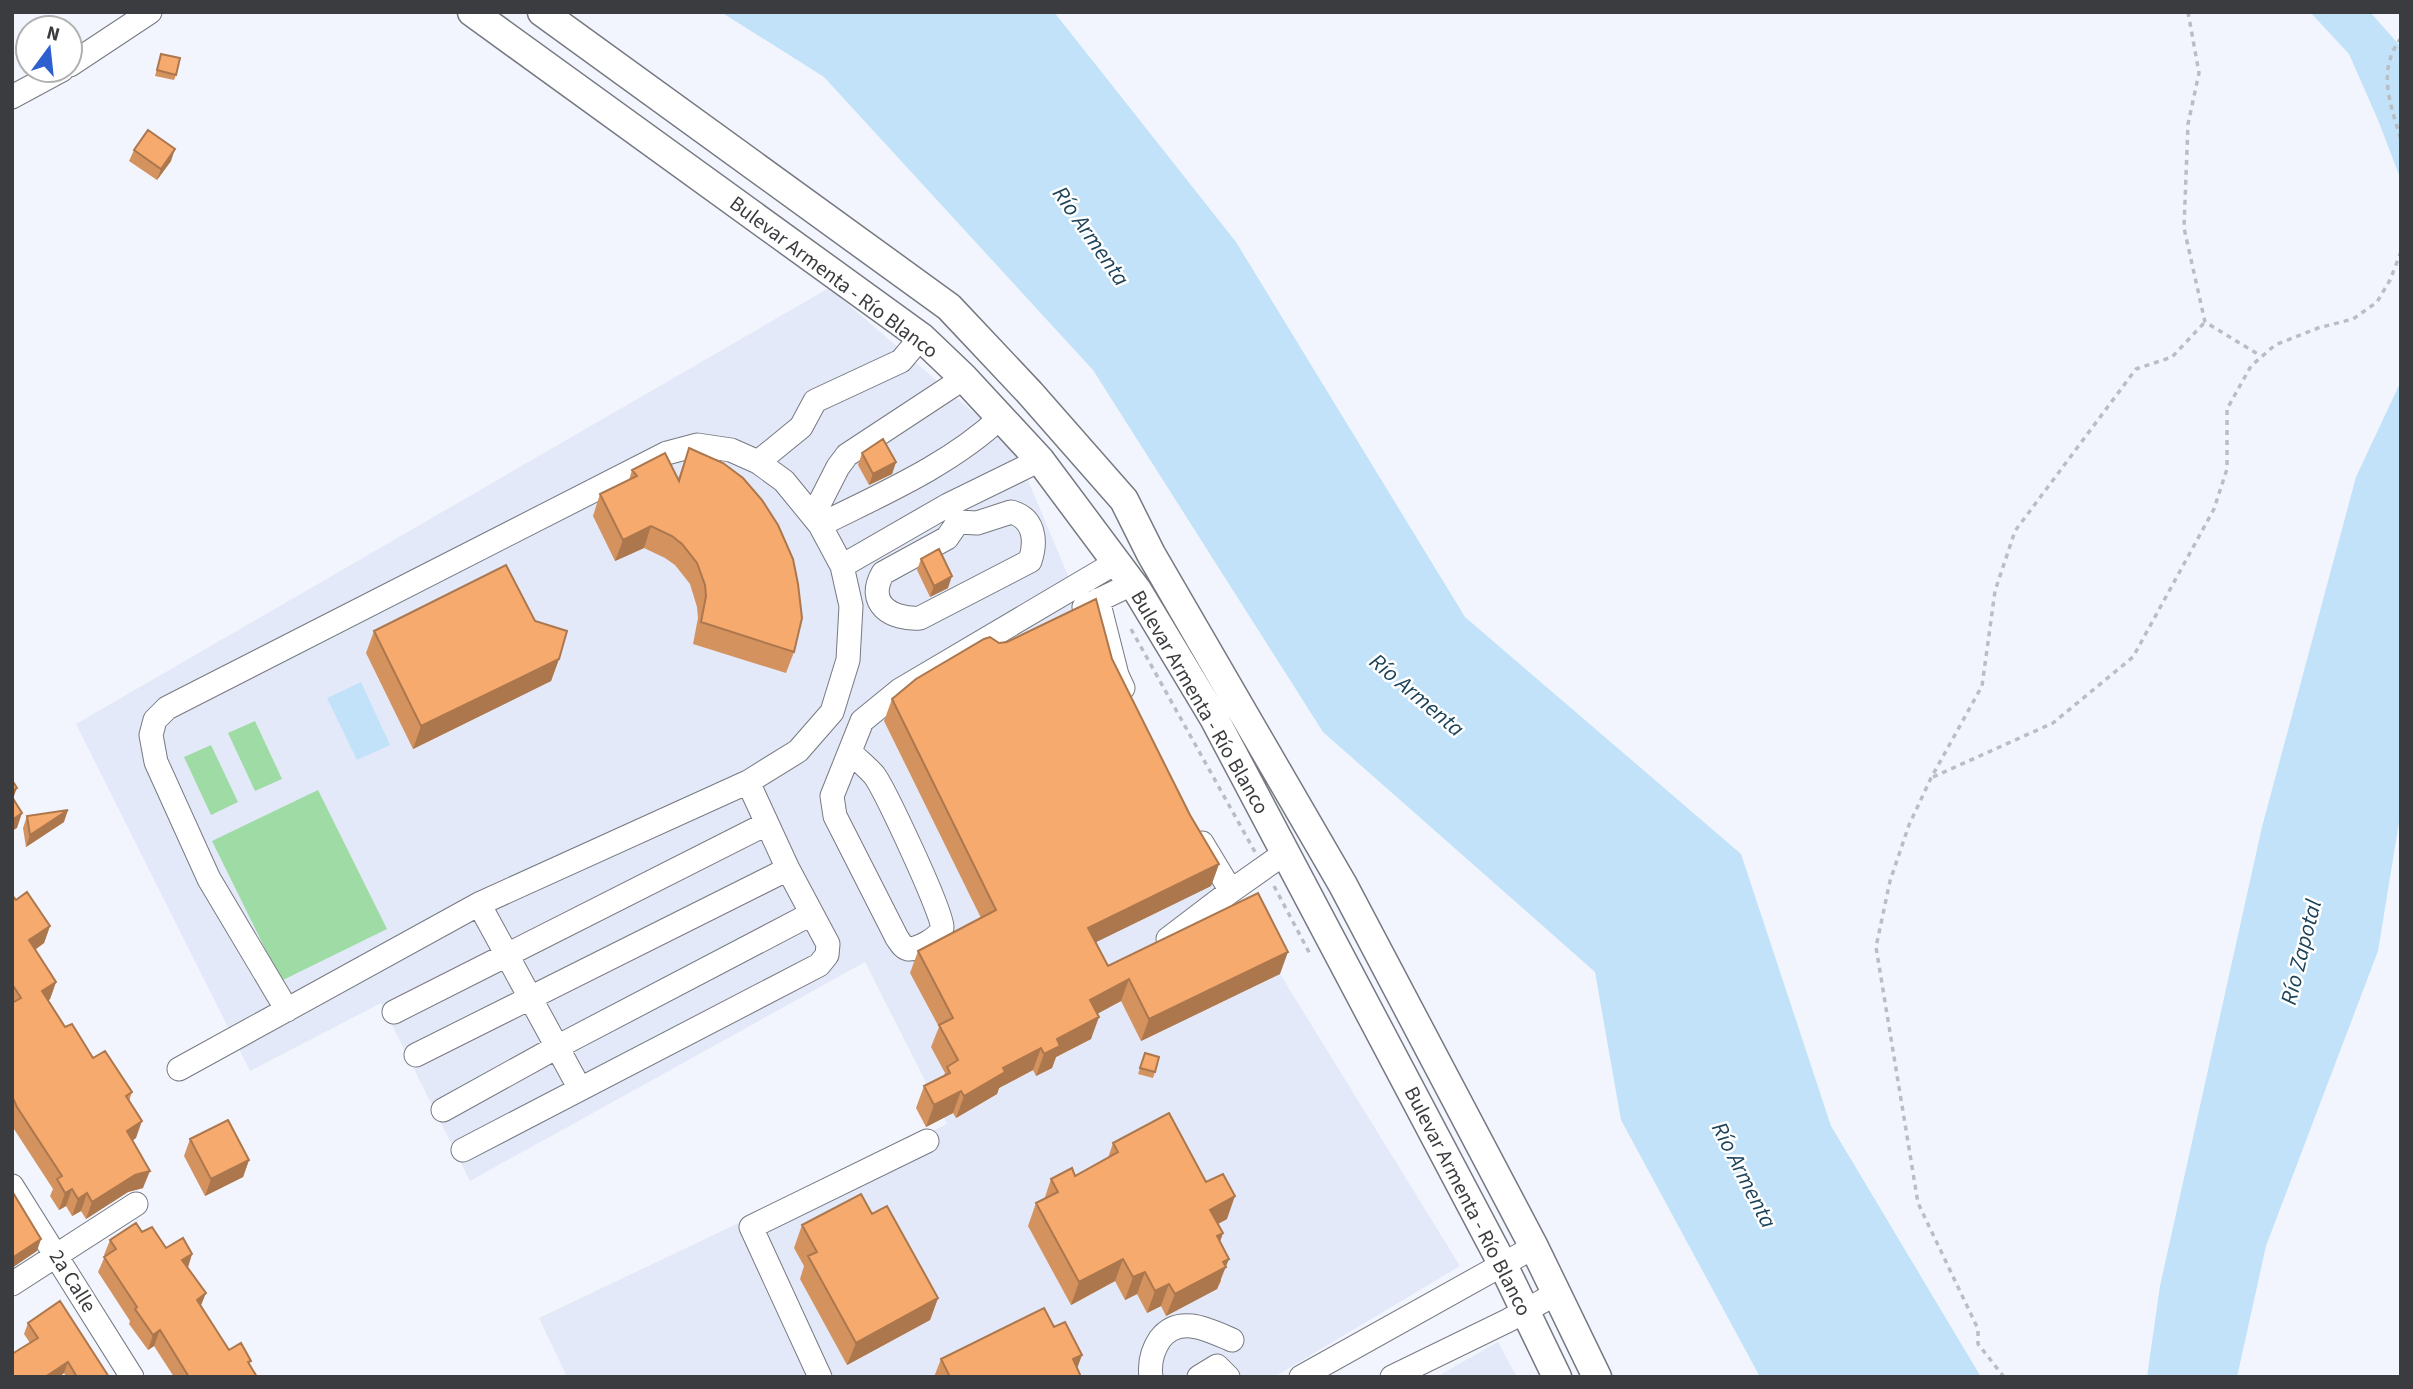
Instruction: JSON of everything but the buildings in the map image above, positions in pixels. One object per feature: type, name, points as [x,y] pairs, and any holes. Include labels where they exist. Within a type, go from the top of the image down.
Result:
[{"type":"main road","name":"Bulevar Armenta - Río Blanco","points":[[472,12],[921,337],[1040,460],[1124,573],[1214,718],[1275,861],[1332,942],[1503,1265],[1555,1375]]},
{"type":"main road","name":"Bulevar Armenta - Río Blanco","points":[[542,12],[949,307],[1030,393],[1124,500],[1151,554],[1343,885],[1534,1247],[1597,1377]]},
{"type":"main road","points":[[982,398],[998,401],[1102,518],[1151,554]]},
{"type":"main road","points":[[1332,942],[1344,940],[1362,958],[1450,1120],[1465,1137],[1477,1139]]},
{"type":"street","points":[[84,56],[150,12]]},
{"type":"street","points":[[12,97],[36,84]]},
{"type":"street","points":[[758,462],[801,427],[815,401],[901,362],[921,337]]},
{"type":"street","points":[[816,520],[930,468],[976,440],[982,398]]},
{"type":"street","points":[[816,520],[838,467],[847,455],[982,398]]},
{"type":"street","points":[[179,1069],[287,1010],[479,904],[748,782],[799,751],[832,712],[848,660],[851,606],[842,566],[816,520],[784,481],[758,462],[731,450],[697,445],[667,453],[167,708],[155,720],[151,735],[156,762],[209,879],[287,1010]]},
{"type":"street","points":[[842,566],[953,513],[1040,460]]},
{"type":"street","points":[[930,468],[953,513],[977,523],[1011,512],[1021,515],[1033,533],[1035,547],[1030,561],[920,618],[905,619],[891,614],[882,605],[877,594],[877,583],[883,573],[947,538],[953,513]]},
{"type":"street","points":[[888,697],[901,697],[1098,600],[1124,573]]},
{"type":"street","points":[[851,753],[875,776],[935,904],[942,927],[939,934],[911,949],[905,948],[897,938],[835,816],[832,796],[862,721],[888,697],[1124,573]]},
{"type":"street","points":[[1098,600],[1117,676],[1135,713]]},
{"type":"street","points":[[463,1150],[819,965],[827,955],[828,944],[788,869],[748,782]]},
{"type":"street","points":[[1188,819],[1231,891]]},
{"type":"street","points":[[394,1012],[766,824]]},
{"type":"street","points":[[1168,939],[1275,861]]},
{"type":"street","points":[[416,1055],[788,869]]},
{"type":"street","points":[[479,904],[580,1089]]},
{"type":"street","points":[[443,1110],[811,914]]},
{"type":"street","points":[[820,1377],[751,1227],[927,1141]]},
{"type":"street","name":"2a Calle","points":[[12,1186],[132,1377]]},
{"type":"street","points":[[12,1283],[136,1205]]},
{"type":"street","points":[[1301,1377],[1534,1247]]},
{"type":"street","points":[[1392,1377],[1557,1293]]},
{"type":"street","points":[[1151,1377],[1152,1354],[1167,1331],[1178,1326],[1195,1326],[1232,1340]]},
{"type":"street","points":[[1199,1377],[1217,1366],[1228,1377]]},
{"type":"path","points":[[2188,12],[2199,73],[2188,124],[2185,228],[2205,322],[2262,356]]},
{"type":"path","points":[[2401,38],[2390,55],[2386,68],[2386,85],[2401,140]]},
{"type":"path","points":[[1931,778],[2053,723],[2133,657],[2214,509],[2227,469],[2227,409],[2251,366],[2275,345],[2318,328],[2353,319],[2377,302],[2390,280],[2401,252]]},
{"type":"path","points":[[2004,1377],[1978,1343],[1978,1329],[1918,1203],[1876,947],[1890,881],[1909,825],[1931,778],[1982,686],[1995,592],[2015,531],[2136,369],[2172,357],[2205,322]]},
{"type":"path","points":[[1130,628],[1275,861],[1316,965]]},
{"type":"shaded area","points":[[829,288],[1014,447],[1074,590],[1218,883],[1274,959],[1280,974],[1460,1266],[1274,1377],[567,1377],[539,1318],[947,1124],[865,962],[470,1181],[381,1003],[250,1071],[76,724]]},
{"type":"shaded area","points":[[1498,1342],[1517,1377],[1436,1377]]},
{"type":"green space","points":[[255,721],[282,779],[255,791],[228,733]]},
{"type":"green space","points":[[211,745],[238,802],[211,815],[184,757]]},
{"type":"green space","points":[[318,790],[387,929],[281,981],[212,841]]},
{"type":"water","name":"Río Armenta","points":[[721,12],[1054,12],[1236,242],[1465,617],[1741,854],[1831,1126],[1981,1377],[1760,1377],[1621,1120],[1595,972],[1323,732],[1093,370],[824,77]]},
{"type":"water","points":[[2310,12],[2370,12],[2401,47],[2401,180],[2349,54]]},
{"type":"water","name":"Río Zapotal","points":[[2401,381],[2401,810],[2378,951],[2266,1246],[2237,1377],[2147,1377],[2160,1286],[2262,827],[2356,477]]},
{"type":"water","points":[[361,682],[390,745],[357,760],[327,698]]}]
